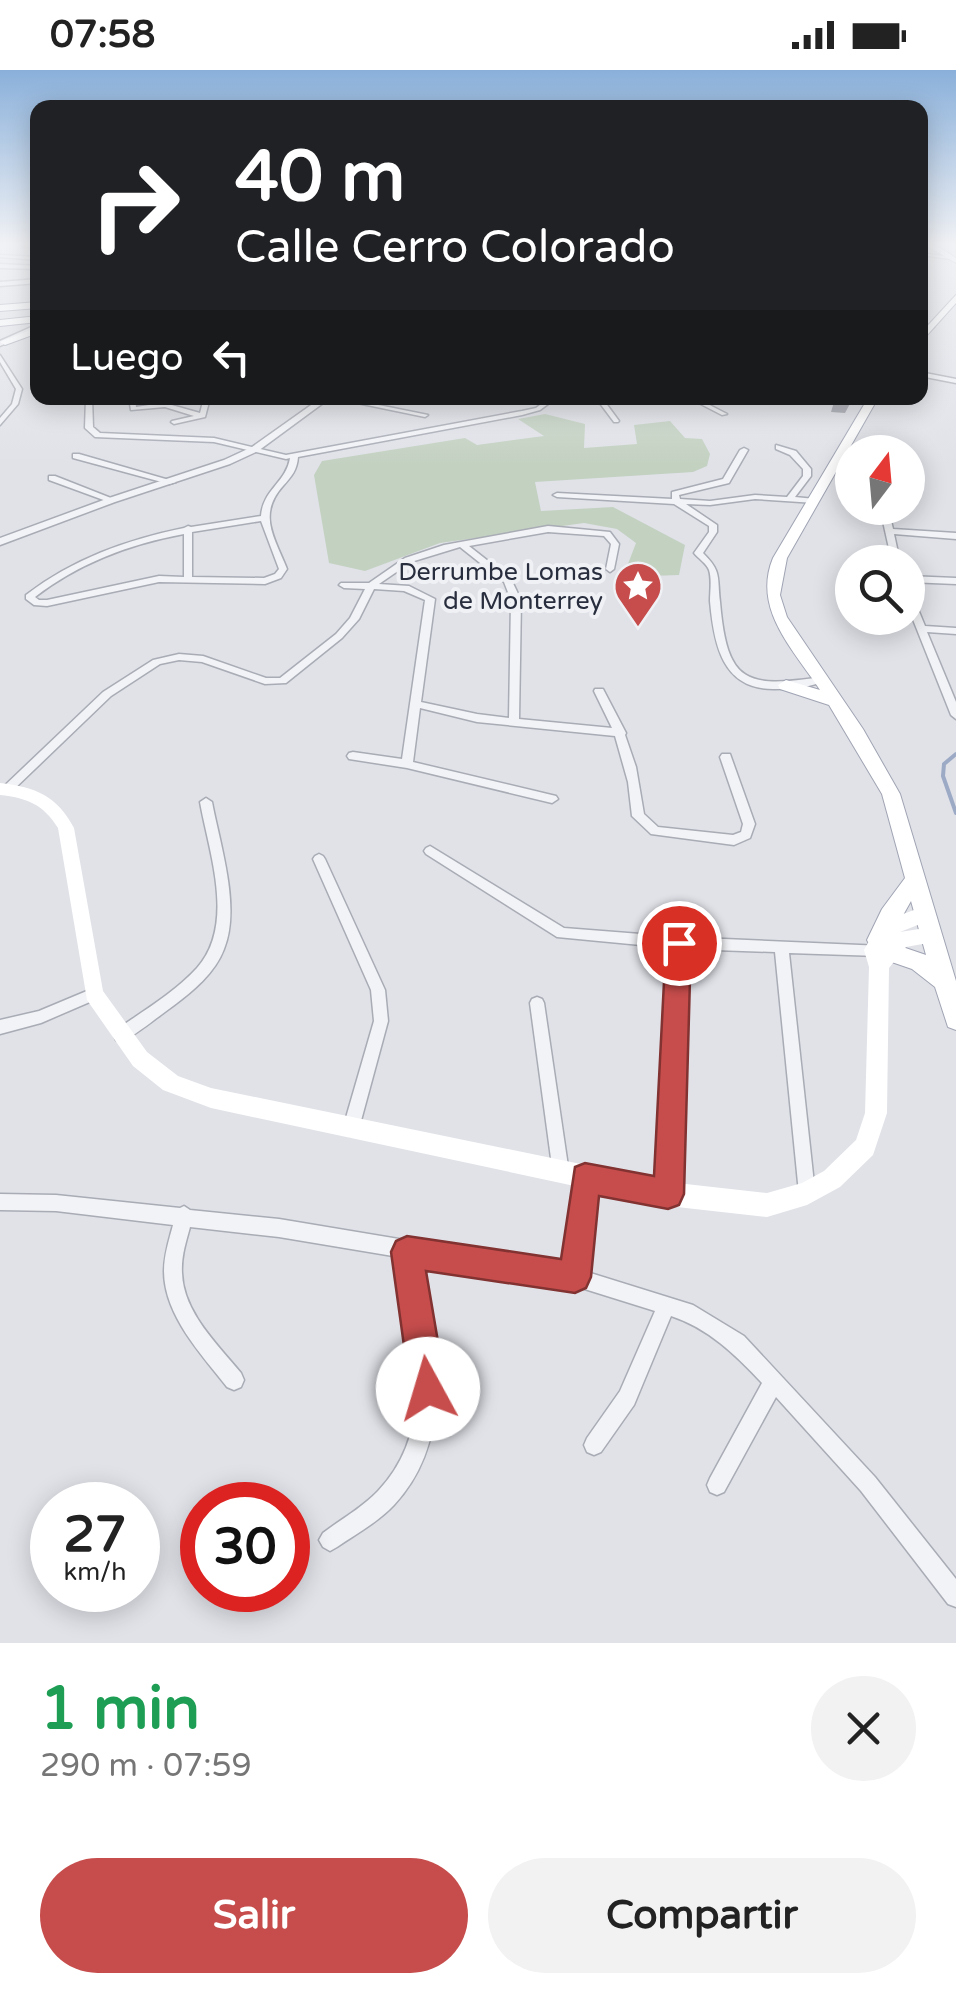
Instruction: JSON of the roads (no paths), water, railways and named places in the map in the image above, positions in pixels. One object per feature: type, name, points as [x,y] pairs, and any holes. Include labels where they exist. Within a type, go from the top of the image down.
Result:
[{"type":"main road","points":[[13,322],[27,328],[24,332]]},
{"type":"main road","points":[[0,323],[30,325]]},
{"type":"main road","points":[[2,343],[30,330]]},
{"type":"main road","points":[[857,435],[870,405]]},
{"type":"main road","points":[[835,473],[812,502],[774,572],[774,608],[885,780],[956,1020]]},
{"type":"main road","points":[[795,642],[790,670],[778,683],[837,701]]},
{"type":"main road","points":[[3,789],[35,795],[55,807],[66,828],[94,994],[140,1060],[172,1083],[212,1098],[585,1178],[668,1194],[767,1205],[832,1180],[865,1147],[876,1113],[880,952],[889,915],[916,878]]},
{"type":"main road","points":[[880,952],[890,928],[926,914]]},
{"type":"main road","points":[[880,952],[900,940],[932,935]]},
{"type":"main road","points":[[880,952],[912,958],[945,982]]},
{"type":"street","points":[[2,343],[30,329]]},
{"type":"street","points":[[0,357],[19,389],[15,404],[0,423]]},
{"type":"street","points":[[928,376],[956,381]]},
{"type":"street","points":[[89,405],[89,428],[98,435],[214,440],[278,456],[307,454],[522,413],[544,405]]},
{"type":"street","points":[[175,405],[204,416]]},
{"type":"street","points":[[204,416],[206,405]]},
{"type":"street","points":[[0,542],[255,450],[316,405]]},
{"type":"street","points":[[371,405],[425,416]]},
{"type":"street","points":[[604,405],[616,421]]},
{"type":"street","points":[[706,405],[724,414]]},
{"type":"street","points":[[174,422],[204,416]]},
{"type":"street","points":[[780,447],[807,468],[807,476],[790,498]]},
{"type":"street","points":[[676,501],[675,494],[679,492],[726,481],[744,450]]},
{"type":"street","points":[[270,497],[300,474],[307,454]]},
{"type":"street","points":[[76,456],[172,482]]},
{"type":"street","points":[[265,518],[158,535],[81,566],[29,597],[37,603],[47,603],[159,579],[265,581],[278,576],[283,569],[264,504],[291,474],[294,456]]},
{"type":"street","points":[[52,478],[112,500]]},
{"type":"street","points":[[557,495],[710,504],[755,497],[812,502]]},
{"type":"street","points":[[676,501],[714,524],[698,553],[714,568],[717,634],[747,681],[778,683],[820,677]]},
{"type":"street","points":[[887,525],[892,545]]},
{"type":"street","points":[[188,528],[188,578]]},
{"type":"street","points":[[3,789],[107,694],[157,662],[191,657],[265,681],[290,678],[354,619],[372,585],[408,560],[463,544],[548,529],[607,534],[614,539],[610,569]]},
{"type":"street","points":[[888,531],[953,534]]},
{"type":"street","points":[[463,544],[508,582],[516,600],[514,722]]},
{"type":"street","points":[[925,579],[956,581]]},
{"type":"street","points":[[344,584],[406,588],[430,599],[407,764]]},
{"type":"street","points":[[925,629],[956,631]]},
{"type":"street","points":[[923,635],[956,715]]},
{"type":"street","points":[[599,691],[621,733],[636,779],[638,816],[655,831],[734,840],[746,835],[750,824],[726,757]]},
{"type":"street","points":[[416,704],[514,722],[621,733]]},
{"type":"street","points":[[353,756],[407,764],[552,799]]},
{"type":"street","points":[[121,1036],[193,979],[219,946],[223,902],[206,802]]},
{"type":"street","points":[[430,851],[562,932],[679,943],[880,952]]},
{"type":"street","points":[[319,859],[366,955],[378,990],[381,1020],[351,1128]]},
{"type":"street","points":[[668,1194],[679,943]]},
{"type":"street","points":[[782,948],[808,1192]]},
{"type":"street","points":[[0,1028],[42,1018],[94,994]]},
{"type":"street","points":[[537,1003],[561,1173]]},
{"type":"street","points":[[575,1277],[585,1178]]},
{"type":"street","points":[[0,1202],[184,1215],[575,1277],[693,1314],[737,1343],[774,1382],[868,1484],[956,1596]]},
{"type":"street","points":[[184,1215],[173,1280],[201,1338],[234,1380]]},
{"type":"street","points":[[330,1540],[386,1498],[408,1472],[420,1448],[428,1389],[407,1252]]},
{"type":"street","points":[[594,1444],[627,1398],[666,1306]]},
{"type":"street","points":[[717,1485],[774,1382]]},
{"type":"waterway","points":[[956,754],[944,764],[943,776],[956,813]]},
{"type":"place","name":"Derrumbe Lomas de Monterrey","points":[[638,628]]}]
